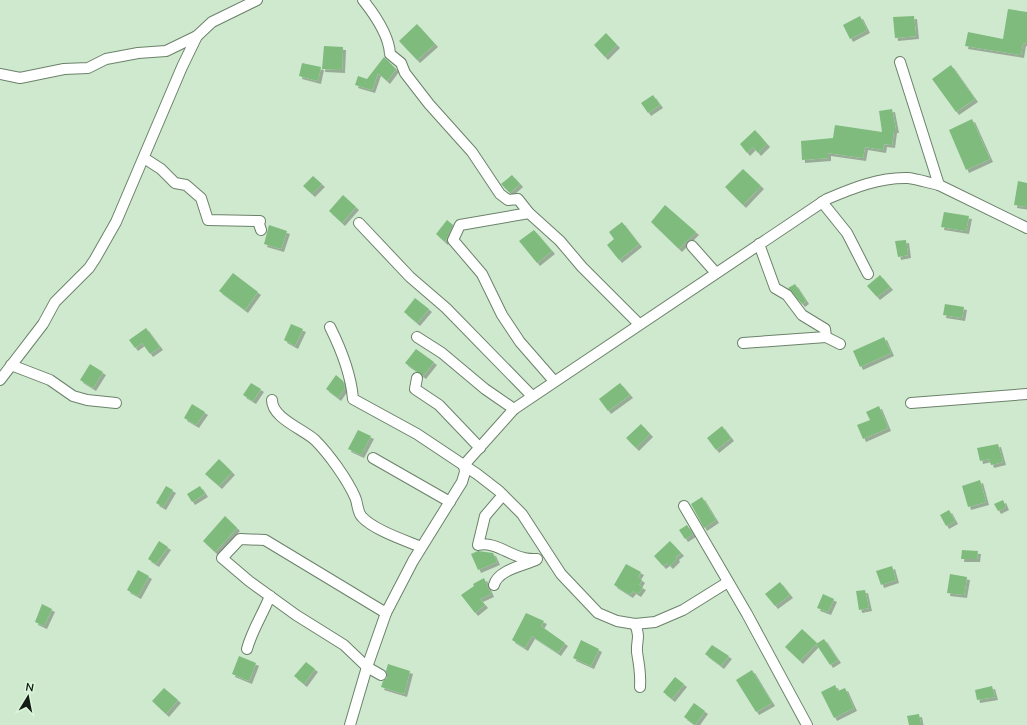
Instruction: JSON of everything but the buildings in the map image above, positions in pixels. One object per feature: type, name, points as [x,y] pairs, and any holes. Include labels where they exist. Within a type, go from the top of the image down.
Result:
[{"type":"street","points":[[0,74],[20,78],[64,69],[88,68],[106,59],[138,53],[166,51],[197,36],[212,22],[256,0]]},
{"type":"street","points":[[363,0],[382,28],[390,46],[390,54],[401,63],[405,73],[429,104],[472,152],[500,194],[508,200],[518,199],[529,213],[560,241],[582,267],[640,324]]},
{"type":"street","points":[[116,403],[87,400],[73,396],[50,380],[4,371],[43,324],[55,302],[89,268],[95,259],[116,222],[182,67],[197,36]]},
{"type":"street","points":[[900,62],[939,185]]},
{"type":"street","points":[[144,158],[161,169],[175,183],[186,185],[201,198],[208,220],[260,221],[259,224],[261,230]]},
{"type":"street","points":[[464,465],[514,409],[532,396],[822,202],[856,187],[884,179],[909,178],[939,185],[1027,228]]},
{"type":"street","points":[[822,202],[847,233],[868,274]]},
{"type":"street","points":[[529,213],[460,225],[453,240],[482,274],[502,315],[520,342],[554,381]]},
{"type":"street","points":[[359,223],[410,277],[446,308],[532,396]]},
{"type":"street","points":[[759,244],[775,288],[787,295],[802,315],[825,329],[826,337]]},
{"type":"street","points":[[692,246],[716,273]]},
{"type":"street","points":[[330,327],[340,348],[352,387],[353,399],[411,431],[464,465],[503,495],[522,514],[562,574],[598,613],[617,621],[635,624],[655,622],[683,610],[728,582]]},
{"type":"street","points":[[417,337],[442,353],[486,389],[514,409]]},
{"type":"street","points":[[744,343],[826,337],[840,344]]},
{"type":"street","points":[[417,378],[415,389],[439,405],[480,448]]},
{"type":"street","points":[[911,403],[1027,394]]},
{"type":"street","points":[[272,400],[272,405],[277,412],[314,440],[346,480],[356,498],[360,516],[368,523],[421,547]]},
{"type":"street","points":[[373,458],[450,502]]},
{"type":"street","points":[[350,725],[367,667],[386,613],[412,560],[462,482],[465,472],[464,465]]},
{"type":"street","points":[[503,495],[485,516],[478,545],[483,544],[493,546],[523,558],[537,559]]},
{"type":"street","points":[[684,506],[807,725]]},
{"type":"street","points":[[381,675],[367,667],[344,645],[296,615],[249,581],[222,558],[240,539],[265,540],[386,613]]},
{"type":"street","points":[[494,585],[496,580],[503,573],[537,559],[544,549]]},
{"type":"street","points":[[247,649],[251,635],[270,596]]},
{"type":"street","points":[[635,624],[639,636],[637,650],[641,669],[640,687]]}]
